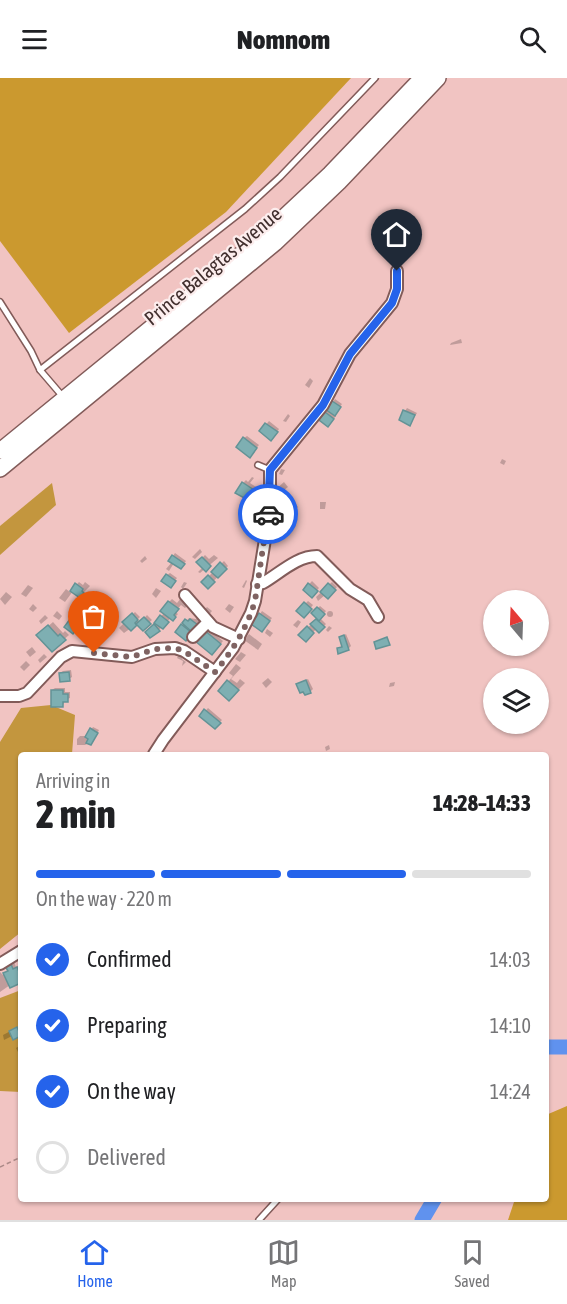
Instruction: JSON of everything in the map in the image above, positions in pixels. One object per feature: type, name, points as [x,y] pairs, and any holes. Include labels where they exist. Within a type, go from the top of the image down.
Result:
[{"type":"main road","name":"Prince Balagtas Avenue","points":[[0,469],[167,325],[298,205],[422,78]]},
{"type":"main road","name":"Prince Balagtas Avenue","points":[[0,451],[66,399],[241,272],[306,214],[438,78]]},
{"type":"street","points":[[155,752],[239,639],[251,613],[268,521],[270,470],[323,405],[350,354],[392,303],[397,289],[397,271]]},
{"type":"street","points":[[257,584],[263,583],[296,561],[317,556],[350,589],[368,600],[378,617]]},
{"type":"street","points":[[185,595],[208,622],[225,634],[239,639]]},
{"type":"street","points":[[193,637],[208,622]]},
{"type":"street","points":[[0,696],[19,696],[27,693],[62,657],[72,651],[132,657],[155,649],[175,648],[184,651],[215,672]]},
{"type":"street","points":[[0,964],[18,953]]},
{"type":"lane","points":[[40,370],[245,209],[280,177],[375,78]]},
{"type":"lane","points":[[0,302],[31,351],[40,370],[66,399]]},
{"type":"lane","points":[[258,465],[270,470]]},
{"type":"lane","points":[[259,1220],[275,1202]]},
{"type":"path","points":[[0,1167],[18,1158]]},
{"type":"shaded area","points":[[0,78],[351,78],[226,212],[69,333],[0,241]]},
{"type":"shaded area","points":[[52,483],[56,505],[0,555],[0,526]]},
{"type":"shaded area","points":[[51,705],[75,715],[72,752],[18,752],[18,934],[0,949],[0,742],[21,708]]},
{"type":"shaded area","points":[[18,991],[18,1092],[0,1091],[0,998]]},
{"type":"shaded area","points":[[567,1106],[567,1220],[508,1220],[514,1202],[549,1202],[549,1114]]},
{"type":"building","points":[[332,401],[341,407],[335,416],[325,409]]},
{"type":"building","points":[[403,410],[415,415],[410,426],[399,420]]},
{"type":"building","points":[[325,412],[334,419],[328,427],[319,420]]},
{"type":"building","points":[[265,423],[278,432],[271,441],[259,431]]},
{"type":"building","points":[[243,437],[257,448],[250,458],[236,447]]},
{"type":"building","points":[[242,482],[254,490],[248,500],[235,493]]},
{"type":"building","points":[[172,555],[185,564],[181,569],[168,561]]},
{"type":"building","points":[[202,557],[211,566],[206,572],[196,562]]},
{"type":"building","points":[[220,562],[227,569],[218,578],[211,572]]},
{"type":"building","points":[[166,574],[176,581],[171,588],[161,581]]},
{"type":"building","points":[[208,575],[215,582],[208,589],[201,582]]},
{"type":"building","points":[[75,583],[83,589],[84,593],[80,598],[70,591]]},
{"type":"building","points":[[308,583],[318,591],[312,598],[303,590]]},
{"type":"building","points":[[328,583],[336,590],[328,599],[320,592]]},
{"type":"building","points":[[168,601],[179,609],[173,621],[160,611]]},
{"type":"building","points":[[304,602],[312,609],[304,618],[296,611]]},
{"type":"building","points":[[317,607],[325,614],[319,621],[311,613]]},
{"type":"building","points":[[132,613],[138,620],[135,623],[137,625],[131,631],[122,622]]},
{"type":"building","points":[[259,613],[270,621],[262,632],[251,624]]},
{"type":"building","points":[[160,615],[169,622],[163,629],[154,623]]},
{"type":"building","points":[[144,617],[151,624],[143,631],[136,624]]},
{"type":"building","points":[[70,619],[79,626],[73,634],[64,627]]},
{"type":"building","points":[[185,619],[188,621],[190,619],[198,625],[192,632],[182,623]]},
{"type":"building","points":[[316,619],[325,627],[319,633],[310,624]]},
{"type":"building","points":[[154,624],[160,631],[150,638],[145,632]]},
{"type":"building","points":[[181,624],[192,633],[186,641],[175,632]]},
{"type":"building","points":[[48,625],[58,636],[60,634],[66,640],[52,652],[36,635]]},
{"type":"building","points":[[307,626],[314,633],[306,642],[298,635]]},
{"type":"building","points":[[204,630],[221,644],[212,655],[195,641]]},
{"type":"building","points":[[344,635],[349,650],[338,654],[337,648],[342,647],[339,637]]},
{"type":"building","points":[[387,637],[390,645],[376,649],[374,642]]},
{"type":"building","points":[[69,672],[70,681],[60,682],[59,673]]},
{"type":"building","points":[[227,680],[239,690],[229,701],[218,691]]},
{"type":"building","points":[[306,680],[311,693],[305,695],[303,692],[300,693],[296,684]]},
{"type":"building","points":[[51,690],[63,690],[63,694],[68,694],[68,702],[63,702],[63,707],[51,707]]},
{"type":"building","points":[[204,709],[221,723],[215,729],[199,716]]},
{"type":"building","points":[[90,728],[98,733],[91,745],[86,743],[88,739],[85,737]]},
{"type":"building","points":[[11,964],[13,969],[17,967],[18,969],[18,984],[10,988],[3,973],[8,971],[5,966]]},
{"type":"building","points":[[17,1027],[18,1038],[13,1040],[9,1031]]},
{"type":"waterway","points":[[549,1047],[567,1047]]},
{"type":"waterway","points":[[422,1220],[433,1202]]},
{"type":"way so far","points":[[94,653],[132,657],[155,649],[175,648],[184,651],[215,672],[239,639],[251,613],[255,601],[268,514]]},
{"type":"route","points":[[268,514],[270,470],[323,405],[350,354],[392,303],[397,289],[397,271]]}]
